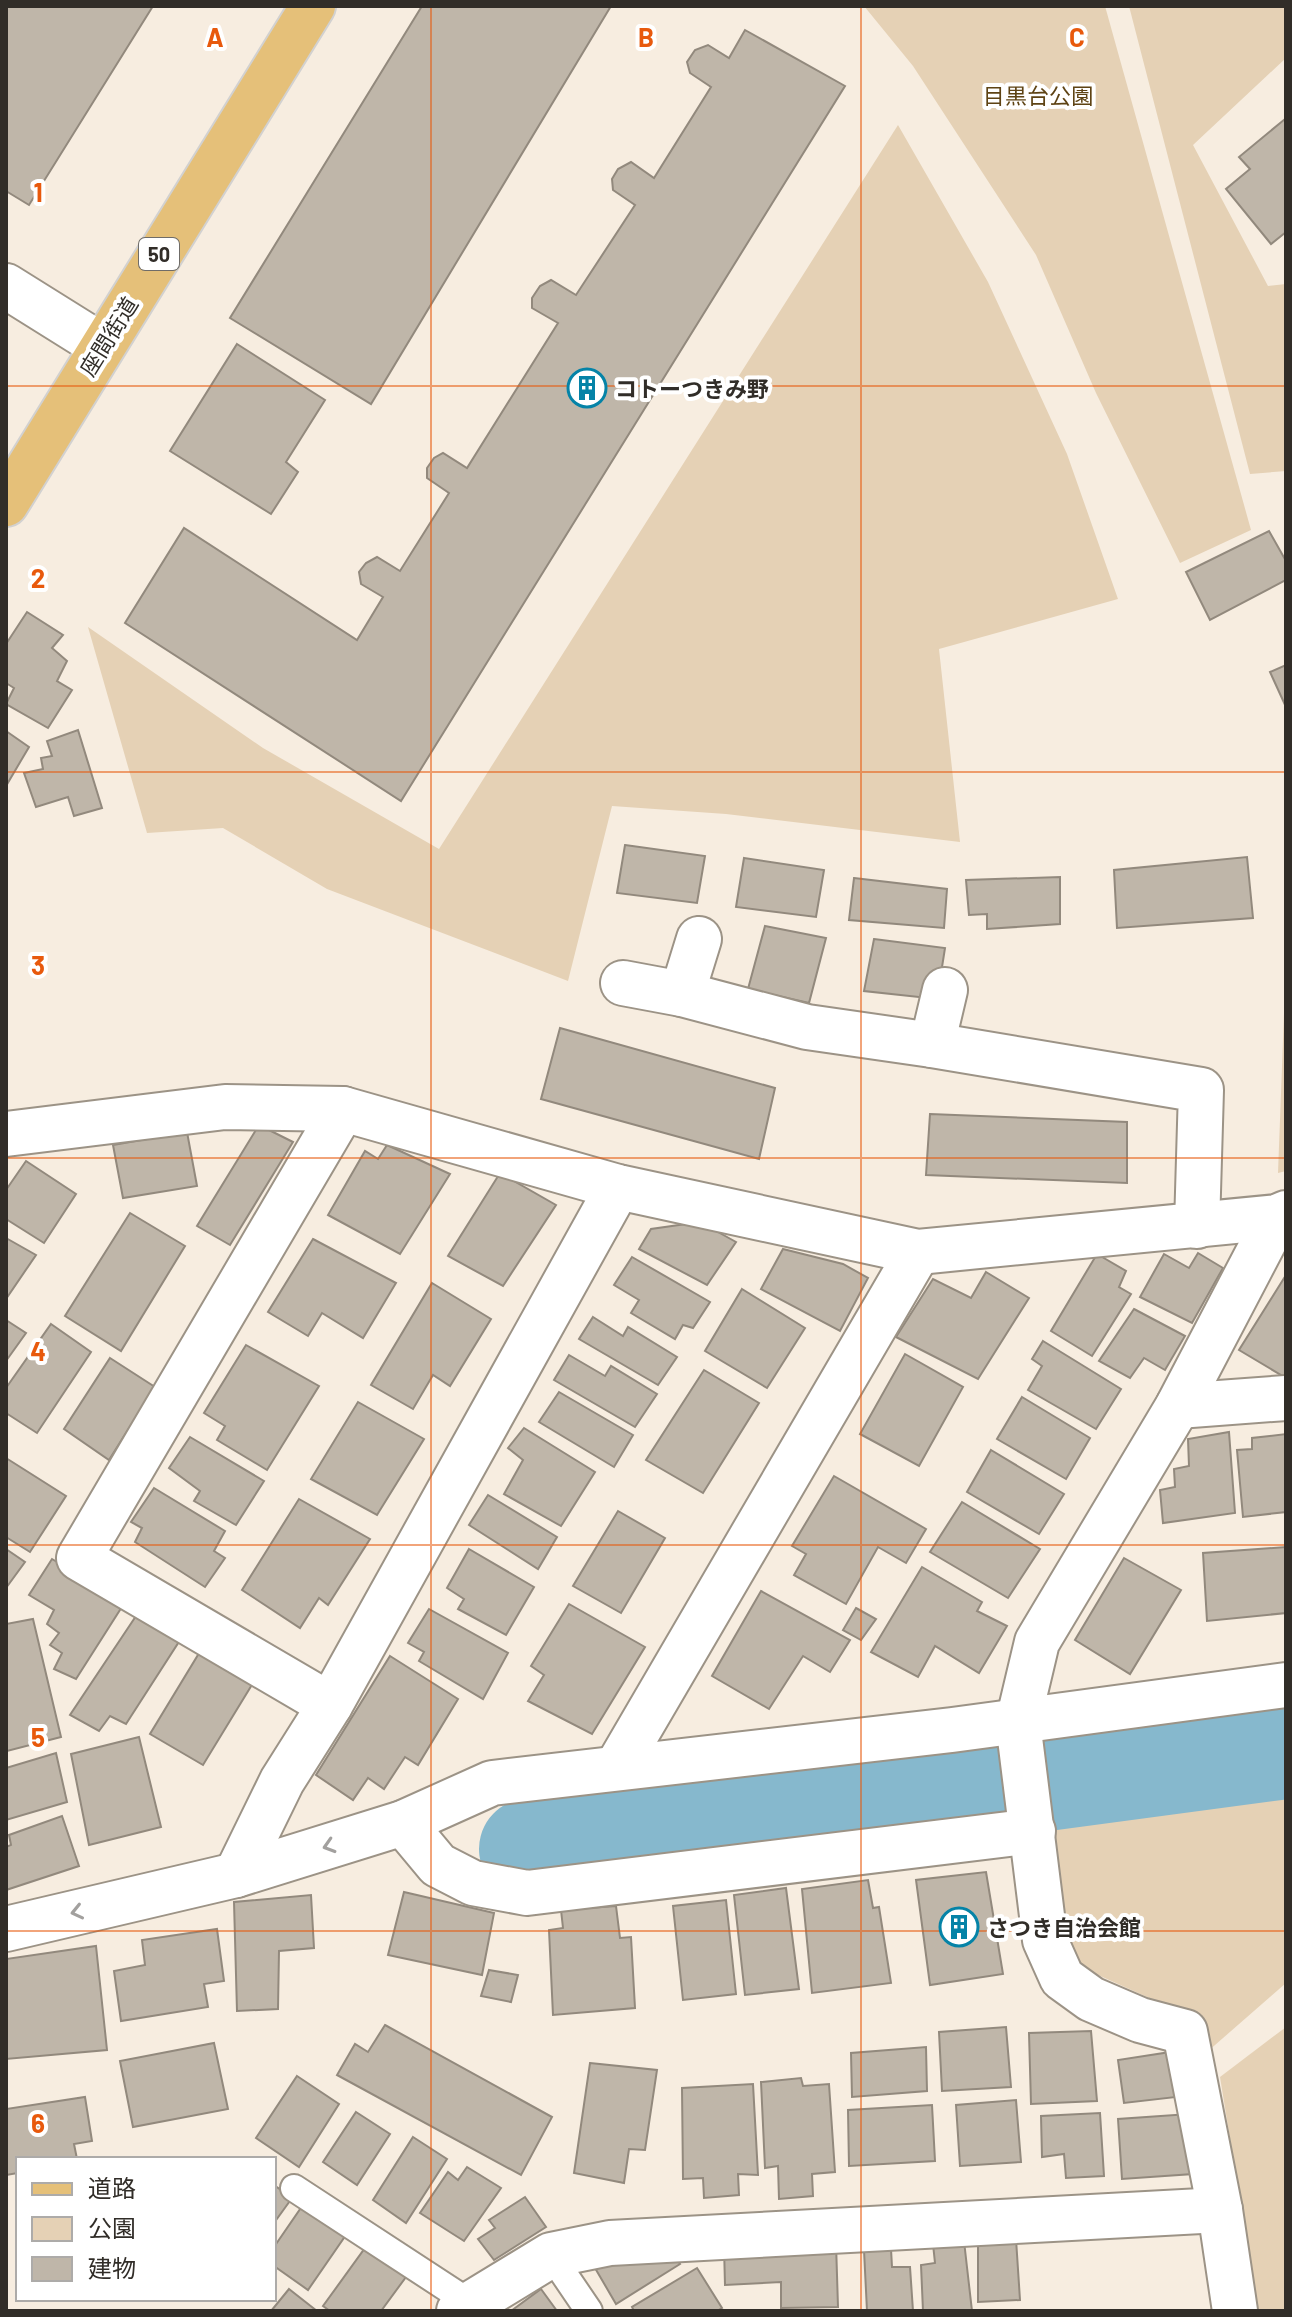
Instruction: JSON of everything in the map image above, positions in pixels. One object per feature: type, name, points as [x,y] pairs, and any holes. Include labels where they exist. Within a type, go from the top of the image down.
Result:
[{"type":"main road","name":"座間街道","points":[[6,504],[313,6]]},
{"type":"street","points":[[6,286],[102,346]]},
{"type":"street","points":[[682,994],[699,939]]},
{"type":"street","points":[[623,983],[682,994],[807,1027],[1201,1090],[1197,1226]]},
{"type":"street","points":[[932,1045],[945,990]]},
{"type":"street","points":[[6,1134],[225,1107],[343,1109],[618,1187],[918,1252],[1197,1226],[1281,1215]]},
{"type":"street","points":[[330,1705],[79,1558],[343,1109]]},
{"type":"street","points":[[236,1875],[282,1781],[330,1705],[618,1187]]},
{"type":"street","points":[[1235,2311],[1220,2210],[1185,2032],[1140,2020],[1091,1999],[1062,1978],[1045,1940],[1018,1722],[1037,1642],[1178,1406],[1281,1215]]},
{"type":"street","points":[[617,1767],[918,1252]]},
{"type":"street","points":[[1178,1406],[1286,1398]]},
{"type":"street","points":[[6,1929],[236,1875],[403,1823],[492,1783],[1018,1722],[1286,1685]]},
{"type":"street","points":[[403,1823],[438,1865],[473,1883],[527,1893],[1028,1803]]},
{"type":"street","points":[[465,2307],[551,2255],[610,2243],[1220,2210]]},
{"type":"lane","points":[[294,2188],[465,2307]]},
{"type":"lane","points":[[551,2255],[589,2311]]},
{"type":"green space","name":"目黒台公園","points":[[864,6],[1105,6],[1251,530],[1180,563],[1096,393],[1036,255],[913,66]]},
{"type":"green space","points":[[1129,6],[1286,6],[1286,58],[1193,145],[1268,286],[1286,284],[1286,471],[1250,474]]},
{"type":"green space","points":[[898,125],[988,282],[1067,454],[1118,599],[939,649],[960,842],[726,814],[612,806],[568,981],[327,889],[223,828],[147,833],[88,627],[263,748],[439,849]]},
{"type":"green space","points":[[1286,960],[1286,1171],[1278,1173]]},
{"type":"green space","points":[[1286,1794],[1286,1983],[1199,2059],[1156,2001],[1087,1970],[1053,1933],[1040,1824]]},
{"type":"green space","points":[[1286,2027],[1286,2311],[1258,2311],[1220,2077]]},
{"type":"building","points":[[6,6],[153,6],[29,205],[6,191]]},
{"type":"building","points":[[422,6],[611,6],[371,404],[230,318]]},
{"type":"building","name":"コトーつきみ野","points":[[745,30],[845,86],[401,801],[125,623],[184,528],[357,640],[383,597],[361,584],[359,572],[366,563],[377,557],[400,571],[449,493],[427,478],[427,468],[434,458],[443,453],[467,468],[558,323],[532,308],[532,298],[540,286],[551,280],[576,295],[635,205],[613,190],[612,179],[618,169],[631,162],[654,178],[711,87],[690,73],[687,62],[695,50],[708,45],[729,58]]},
{"type":"building","points":[[1285,119],[1286,232],[1271,244],[1226,189],[1250,169],[1239,157]]},
{"type":"building","points":[[237,344],[325,400],[286,462],[298,472],[271,514],[170,451]]},
{"type":"building","points":[[1269,531],[1286,561],[1286,580],[1210,620],[1186,572]]},
{"type":"building","points":[[27,612],[63,635],[52,648],[67,661],[57,681],[72,690],[48,728],[6,704],[14,688],[6,683],[6,644]]},
{"type":"building","points":[[1286,665],[1286,707],[1270,672]]},
{"type":"building","points":[[78,730],[102,808],[74,816],[68,797],[36,807],[24,773],[43,769],[41,758],[52,756],[47,741]]},
{"type":"building","points":[[6,731],[29,747],[6,786]]},
{"type":"building","points":[[625,845],[705,856],[697,903],[617,893]]},
{"type":"building","points":[[1247,857],[1253,918],[1117,928],[1114,870]]},
{"type":"building","points":[[744,858],[824,870],[816,917],[736,907]]},
{"type":"building","points":[[1060,877],[1060,924],[987,929],[987,914],[969,915],[966,880]]},
{"type":"building","points":[[854,878],[947,889],[944,928],[849,920]]},
{"type":"building","points":[[765,926],[826,938],[809,1003],[748,989]]},
{"type":"building","points":[[874,939],[945,948],[937,999],[864,991]]},
{"type":"building","points":[[560,1028],[775,1088],[759,1159],[541,1099]]},
{"type":"building","points":[[930,1114],[1127,1122],[1127,1183],[926,1175]]},
{"type":"building","points":[[259,1125],[293,1142],[230,1245],[197,1226]]},
{"type":"building","points":[[187,1132],[197,1186],[123,1198],[113,1145]]},
{"type":"building","points":[[387,1145],[450,1174],[400,1254],[328,1215],[365,1151],[378,1159]]},
{"type":"building","points":[[26,1161],[76,1194],[44,1243],[6,1219],[6,1190]]},
{"type":"building","points":[[500,1173],[556,1205],[503,1286],[448,1256]]},
{"type":"building","points":[[130,1213],[185,1246],[121,1351],[65,1316]]},
{"type":"building","points":[[700,1222],[736,1242],[707,1285],[639,1249],[651,1229]]},
{"type":"building","points":[[6,1238],[36,1255],[6,1299]]},
{"type":"building","points":[[313,1239],[396,1283],[363,1338],[322,1313],[308,1336],[268,1312]]},
{"type":"building","points":[[783,1249],[843,1264],[868,1278],[840,1331],[761,1289]]},
{"type":"building","points":[[1198,1253],[1223,1268],[1192,1323],[1140,1297],[1164,1254],[1189,1268]]},
{"type":"building","points":[[1097,1254],[1126,1271],[1119,1287],[1131,1294],[1092,1356],[1051,1331]]},
{"type":"building","points":[[632,1257],[710,1302],[693,1328],[683,1325],[675,1339],[631,1313],[639,1300],[614,1285]]},
{"type":"building","points":[[986,1272],[1029,1298],[978,1379],[896,1337],[933,1279],[971,1298]]},
{"type":"building","points":[[1286,1275],[1286,1378],[1239,1350]]},
{"type":"building","points":[[432,1283],[491,1319],[450,1386],[433,1375],[413,1409],[371,1385]]},
{"type":"building","points":[[742,1289],[805,1328],[767,1388],[705,1351]]},
{"type":"building","points":[[1134,1309],[1185,1336],[1165,1370],[1144,1358],[1130,1378],[1099,1361]]},
{"type":"building","points":[[593,1317],[623,1336],[628,1327],[677,1357],[658,1385],[579,1339]]},
{"type":"building","points":[[6,1320],[26,1333],[6,1361]]},
{"type":"building","points":[[51,1324],[91,1352],[37,1433],[6,1413],[6,1388]]},
{"type":"building","points":[[1043,1341],[1121,1389],[1096,1429],[1028,1390],[1042,1366],[1032,1359]]},
{"type":"building","points":[[246,1345],[319,1386],[267,1470],[217,1440],[225,1426],[204,1413]]},
{"type":"building","points":[[905,1354],[963,1387],[919,1466],[860,1434]]},
{"type":"building","points":[[569,1355],[605,1376],[611,1366],[657,1394],[635,1427],[554,1380]]},
{"type":"building","points":[[110,1358],[155,1387],[109,1460],[64,1429]]},
{"type":"building","points":[[704,1370],[759,1403],[703,1493],[646,1460]]},
{"type":"building","points":[[559,1392],[633,1435],[614,1467],[539,1422]]},
{"type":"building","points":[[1022,1397],[1090,1438],[1066,1479],[997,1439]]},
{"type":"building","points":[[358,1402],[424,1439],[377,1515],[311,1479]]},
{"type":"building","points":[[524,1428],[595,1472],[561,1526],[504,1494],[523,1460],[508,1448]]},
{"type":"building","points":[[1229,1432],[1235,1513],[1163,1523],[1160,1490],[1175,1487],[1174,1469],[1189,1466],[1188,1439]]},
{"type":"building","points":[[1286,1434],[1286,1512],[1243,1517],[1237,1450],[1252,1449],[1252,1438]]},
{"type":"building","points":[[190,1437],[264,1481],[236,1525],[194,1501],[200,1491],[169,1468]]},
{"type":"building","points":[[991,1450],[1064,1494],[1039,1534],[967,1492]]},
{"type":"building","points":[[6,1458],[66,1496],[30,1552],[6,1537]]},
{"type":"building","points":[[834,1476],[926,1529],[906,1563],[878,1547],[846,1604],[794,1575],[806,1554],[792,1546]]},
{"type":"building","points":[[154,1488],[225,1531],[214,1551],[225,1558],[205,1587],[135,1542],[142,1528],[131,1522]]},
{"type":"building","points":[[488,1495],[557,1537],[538,1569],[469,1525]]},
{"type":"building","points":[[299,1499],[370,1539],[328,1605],[319,1598],[300,1628],[242,1590]]},
{"type":"building","points":[[962,1502],[1040,1549],[1008,1598],[930,1552]]},
{"type":"building","points":[[618,1511],[665,1538],[621,1613],[573,1586]]},
{"type":"building","points":[[1286,1547],[1286,1613],[1207,1621],[1203,1553]]},
{"type":"building","points":[[6,1549],[25,1562],[6,1588]]},
{"type":"building","points":[[469,1549],[534,1587],[506,1635],[458,1609],[464,1599],[447,1588]]},
{"type":"building","points":[[1124,1558],[1181,1590],[1130,1674],[1075,1640]]},
{"type":"building","points":[[52,1559],[125,1602],[76,1679],[54,1669],[62,1653],[50,1645],[59,1633],[47,1624],[54,1610],[29,1595]]},
{"type":"building","points":[[922,1567],[982,1602],[977,1611],[1007,1626],[979,1673],[935,1646],[918,1677],[871,1652]]},
{"type":"building","points":[[761,1591],[850,1640],[830,1672],[803,1656],[769,1709],[712,1676]]},
{"type":"building","points":[[569,1604],[645,1647],[592,1734],[528,1701],[544,1675],[531,1666]]},
{"type":"building","points":[[856,1608],[876,1619],[861,1640],[843,1630]]},
{"type":"building","points":[[429,1609],[508,1653],[483,1699],[419,1661],[424,1652],[408,1643]]},
{"type":"building","points":[[138,1613],[182,1637],[126,1724],[110,1716],[99,1731],[70,1715]]},
{"type":"building","points":[[33,1619],[61,1737],[7,1751],[6,1624]]},
{"type":"building","points":[[201,1650],[253,1683],[203,1765],[150,1734]]},
{"type":"building","points":[[390,1656],[458,1699],[418,1765],[405,1757],[384,1789],[368,1778],[353,1800],[316,1775]]},
{"type":"building","points":[[139,1737],[161,1827],[89,1845],[71,1754]]},
{"type":"building","points":[[56,1753],[67,1802],[6,1820],[6,1768]]},
{"type":"building","points":[[62,1816],[79,1866],[6,1890],[6,1847],[11,1845],[9,1835]]},
{"type":"building","name":"さつき自治会館","points":[[986,1872],[1003,1974],[930,1985],[916,1880]]},
{"type":"building","points":[[868,1880],[873,1908],[879,1907],[891,1983],[812,1993],[802,1889]]},
{"type":"building","points":[[786,1888],[799,1989],[745,1995],[734,1895]]},
{"type":"building","points":[[404,1892],[494,1913],[482,1975],[388,1955]]},
{"type":"building","points":[[311,1895],[314,1948],[279,1951],[278,2009],[237,2011],[234,1902]]},
{"type":"building","points":[[726,1900],[736,1994],[683,2000],[673,1906]]},
{"type":"building","points":[[616,1906],[620,1938],[631,1937],[635,2008],[553,2015],[549,1930],[563,1928],[561,1910]]},
{"type":"building","points":[[217,1929],[224,1981],[204,1984],[208,2007],[121,2021],[114,1971],[145,1965],[142,1940]]},
{"type":"building","points":[[96,1946],[107,2050],[6,2059],[6,1959]]},
{"type":"building","points":[[489,1970],[518,1975],[511,2002],[481,1996]]},
{"type":"building","points":[[385,2025],[552,2117],[521,2175],[337,2075],[355,2044],[368,2052]]},
{"type":"building","points":[[1006,2027],[1011,2087],[942,2091],[939,2032]]},
{"type":"building","points":[[1091,2031],[1097,2101],[1031,2104],[1029,2033]]},
{"type":"building","points":[[214,2043],[228,2109],[133,2127],[120,2061]]},
{"type":"building","points":[[926,2047],[927,2091],[852,2097],[851,2053]]},
{"type":"building","points":[[1177,2051],[1185,2096],[1124,2103],[1118,2060]]},
{"type":"building","points":[[590,2063],[657,2070],[645,2150],[629,2149],[624,2183],[574,2173]]},
{"type":"building","points":[[297,2076],[339,2104],[299,2167],[256,2138]]},
{"type":"building","points":[[801,2078],[803,2086],[829,2084],[835,2172],[812,2174],[813,2196],[779,2199],[778,2166],[765,2168],[761,2082]]},
{"type":"building","points":[[753,2084],[758,2175],[738,2174],[739,2195],[704,2198],[703,2178],[683,2179],[682,2088]]},
{"type":"building","points":[[85,2097],[92,2141],[74,2144],[77,2157],[16,2157],[16,2173],[6,2175],[6,2109]]},
{"type":"building","points":[[1016,2100],[1021,2162],[960,2166],[956,2105]]},
{"type":"building","points":[[932,2105],[935,2161],[849,2166],[848,2110]]},
{"type":"building","points":[[356,2112],[390,2134],[357,2185],[323,2162]]},
{"type":"building","points":[[1100,2113],[1104,2176],[1066,2178],[1064,2154],[1042,2157],[1041,2116]]},
{"type":"building","points":[[1189,2114],[1193,2174],[1122,2179],[1118,2119]]},
{"type":"building","points":[[413,2137],[447,2159],[406,2223],[373,2200]]},
{"type":"building","points":[[467,2167],[501,2188],[464,2241],[420,2213],[448,2172],[458,2180]]},
{"type":"building","points":[[276,2186],[292,2198],[276,2220]]},
{"type":"building","points":[[525,2197],[546,2227],[494,2260],[478,2239],[495,2228],[489,2220]]},
{"type":"building","points":[[305,2202],[348,2232],[308,2290],[276,2267],[276,2244]]},
{"type":"building","points":[[1016,2239],[1020,2300],[978,2302],[978,2242]]},
{"type":"building","points":[[964,2241],[972,2311],[923,2311],[921,2265],[935,2263],[933,2244]]},
{"type":"building","points":[[665,2242],[680,2264],[616,2304],[595,2268]]},
{"type":"building","points":[[836,2243],[838,2307],[781,2308],[781,2282],[725,2285],[724,2247]]},
{"type":"building","points":[[365,2248],[406,2277],[381,2311],[330,2311],[323,2306]]},
{"type":"building","points":[[891,2249],[892,2267],[910,2267],[913,2311],[867,2311],[864,2250]]},
{"type":"building","points":[[697,2268],[722,2308],[717,2311],[634,2311],[632,2307]]},
{"type":"building","points":[[289,2289],[317,2311],[271,2311]]},
{"type":"building","points":[[541,2289],[557,2311],[511,2311]]},
{"type":"waterway","points":[[530,1849],[1286,1748]]},
{"type":"place","name":"コトーつきみ野","points":[[587,388]]},
{"type":"place","name":"さつき自治会館","points":[[959,1927]]}]
